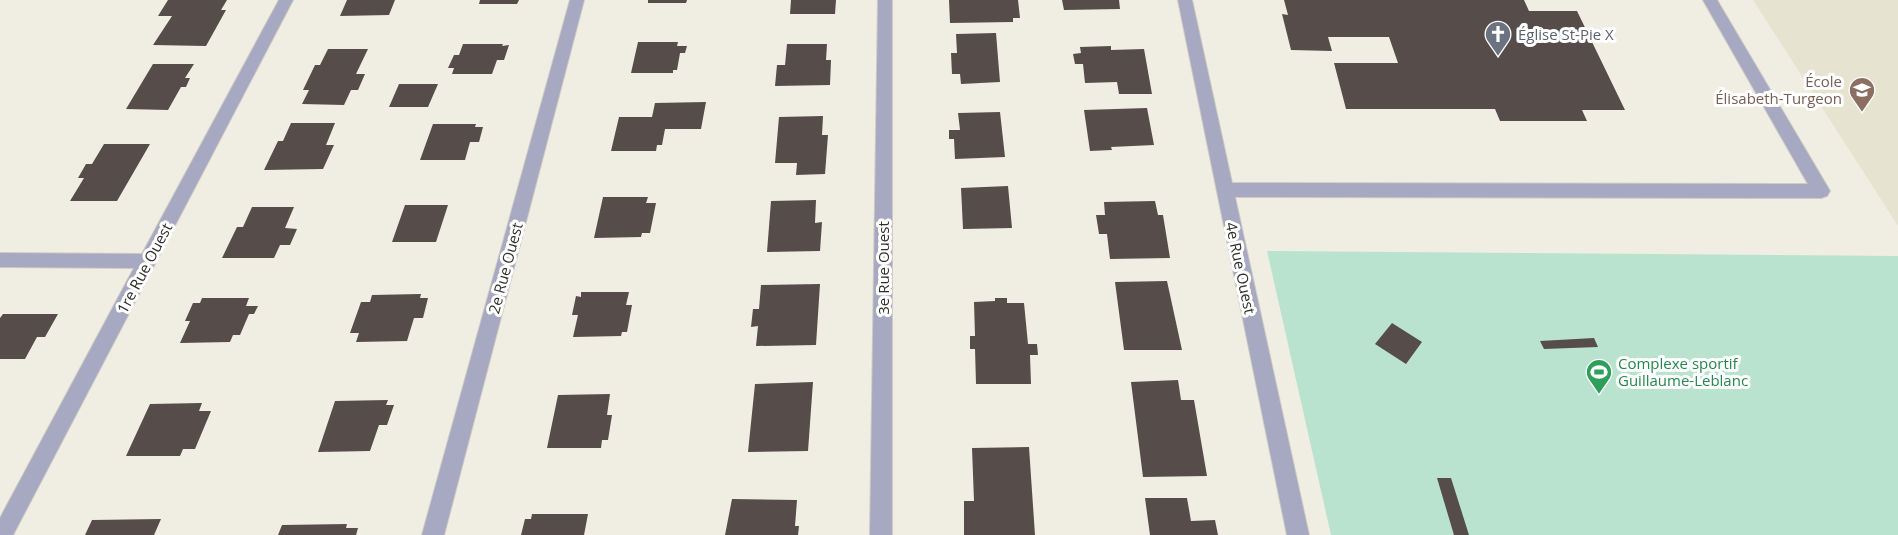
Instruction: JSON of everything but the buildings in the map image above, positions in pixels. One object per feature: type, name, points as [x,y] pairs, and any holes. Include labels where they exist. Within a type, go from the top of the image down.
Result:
[{"type":"street","name":"1re Rue Ouest","points":[[2,535],[286,0]]},
{"type":"street","name":"2e Rue Ouest","points":[[433,535],[577,0]]},
{"type":"street","name":"3e Rue Ouest","points":[[881,535],[885,0]]},
{"type":"street","name":"4e Rue Ouest","points":[[1185,0],[1298,535]]},
{"type":"street","points":[[1225,190],[1821,191],[1710,0]]},
{"type":"street","points":[[0,260],[148,261]]},
{"type":"shaded area","name":"École Élisabeth-Turgeon","points":[[1753,0],[1898,0],[1898,226]]},
{"type":"green space","name":"Complexe sportif Guillaume-Leblanc","points":[[1267,251],[1898,256],[1898,535],[1331,535]]},
{"type":"place","name":"Église St-Pie X","points":[[1498,57]]},
{"type":"place","name":"École Élisabeth-Turgeon","points":[[1862,113]]},
{"type":"place","name":"Complexe sportif Guillaume-Leblanc","points":[[1599,395]]}]
